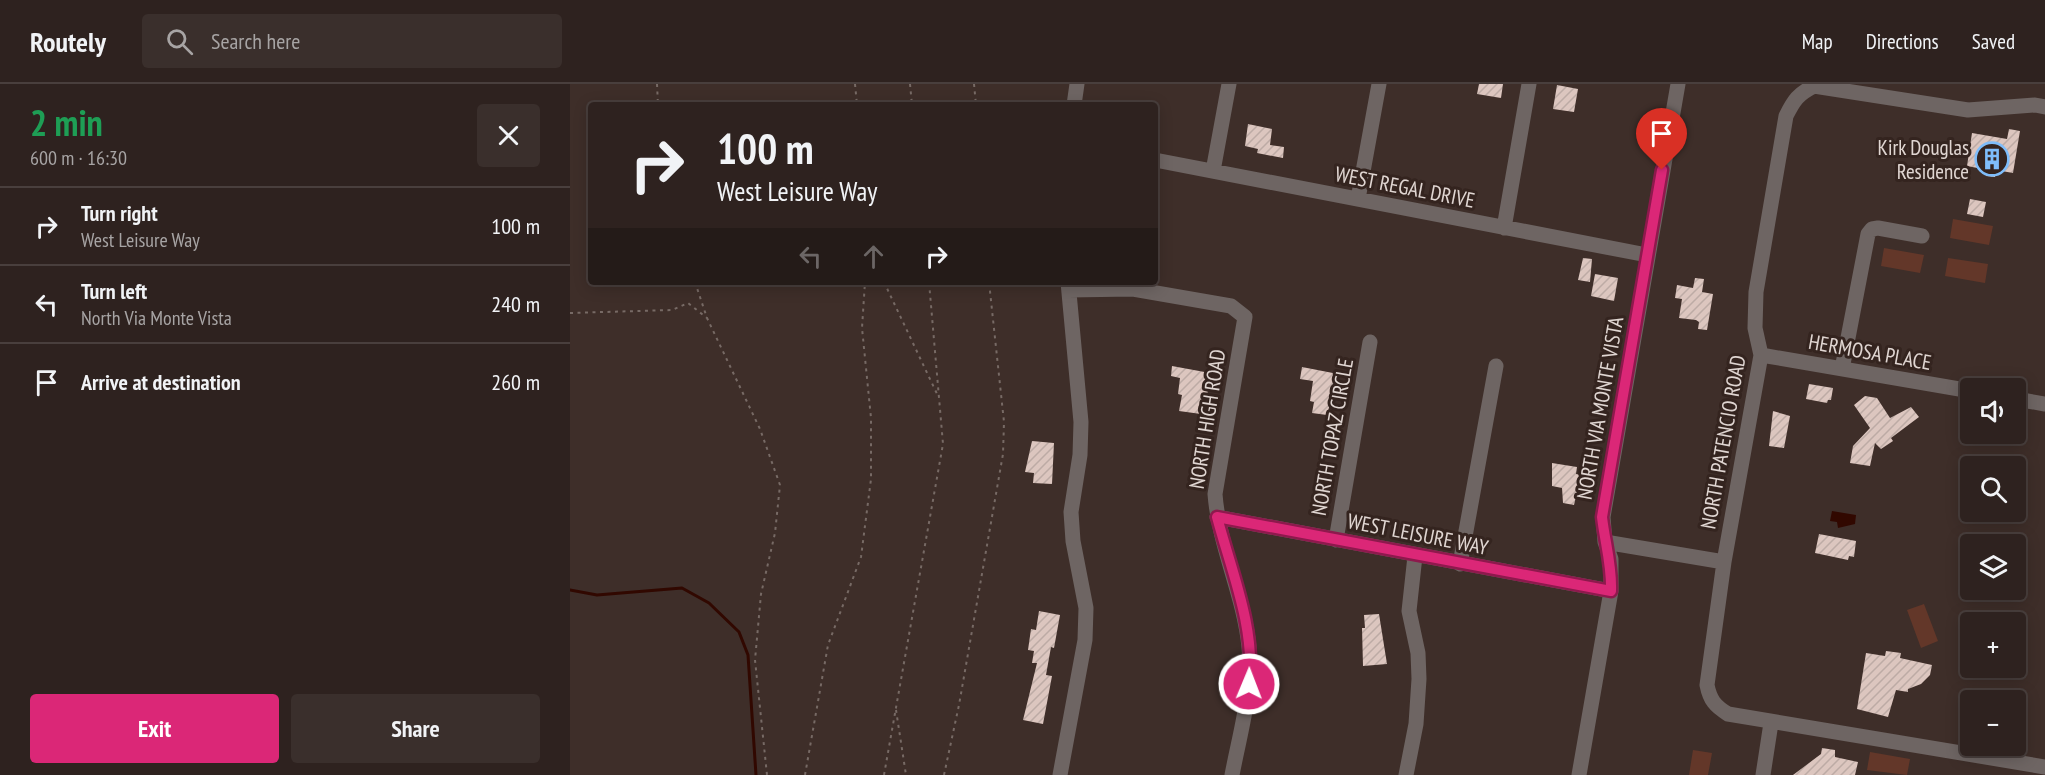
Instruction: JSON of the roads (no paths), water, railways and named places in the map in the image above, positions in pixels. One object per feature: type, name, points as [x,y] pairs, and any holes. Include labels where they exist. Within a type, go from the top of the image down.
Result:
[{"type":"street","points":[[1074,102],[1077,84]]},
{"type":"street","points":[[1213,171],[1229,84]]},
{"type":"street","points":[[1358,199],[1379,84]]},
{"type":"street","points":[[1504,228],[1529,84]]},
{"type":"street","name":"NORTH VIA MONTE VISTA","points":[[1579,775],[1611,591],[1611,559],[1605,542],[1602,517],[1678,84]]},
{"type":"street","name":"NORTH PATENCIO ROAD","points":[[2045,107],[2035,105],[1968,110],[1814,86],[1798,94],[1786,116],[1756,292],[1755,328],[1761,355],[1707,666],[1709,698],[1716,707],[1728,714],[2045,767]]},
{"type":"street","name":"WEST REGAL DRIVE","points":[[1158,161],[1647,255]]},
{"type":"street","points":[[1842,369],[1868,234],[1872,229],[1878,228],[1922,236]]},
{"type":"street","points":[[1060,775],[1085,640],[1086,619],[1073,541],[1071,512],[1080,455],[1081,422],[1069,286]]},
{"type":"street","name":"NORTH HIGH ROAD","points":[[1069,286],[1133,289],[1231,306],[1245,317],[1215,494],[1217,517],[1245,621],[1249,647],[1250,671],[1247,697],[1232,775]]},
{"type":"street","name":"NORTH TOPAZ CIRCLE","points":[[1336,540],[1370,342]]},
{"type":"street","name":"HERMOSA PLACE","points":[[1761,355],[1960,389]]},
{"type":"street","points":[[1460,564],[1496,366]]},
{"type":"street","points":[[2026,401],[2045,404]]},
{"type":"street","name":"WEST LEISURE WAY","points":[[1217,517],[1611,591]]},
{"type":"street","points":[[1605,542],[1724,562]]},
{"type":"street","points":[[1406,775],[1416,724],[1419,679],[1418,653],[1410,612],[1415,556]]},
{"type":"street","points":[[1763,775],[1771,723]]},
{"type":"waterway","points":[[570,590],[597,595],[682,588],[709,603],[739,632],[748,655],[756,775]]},
{"type":"place","name":"Kirk Douglas Residence","points":[[1992,159]]}]
